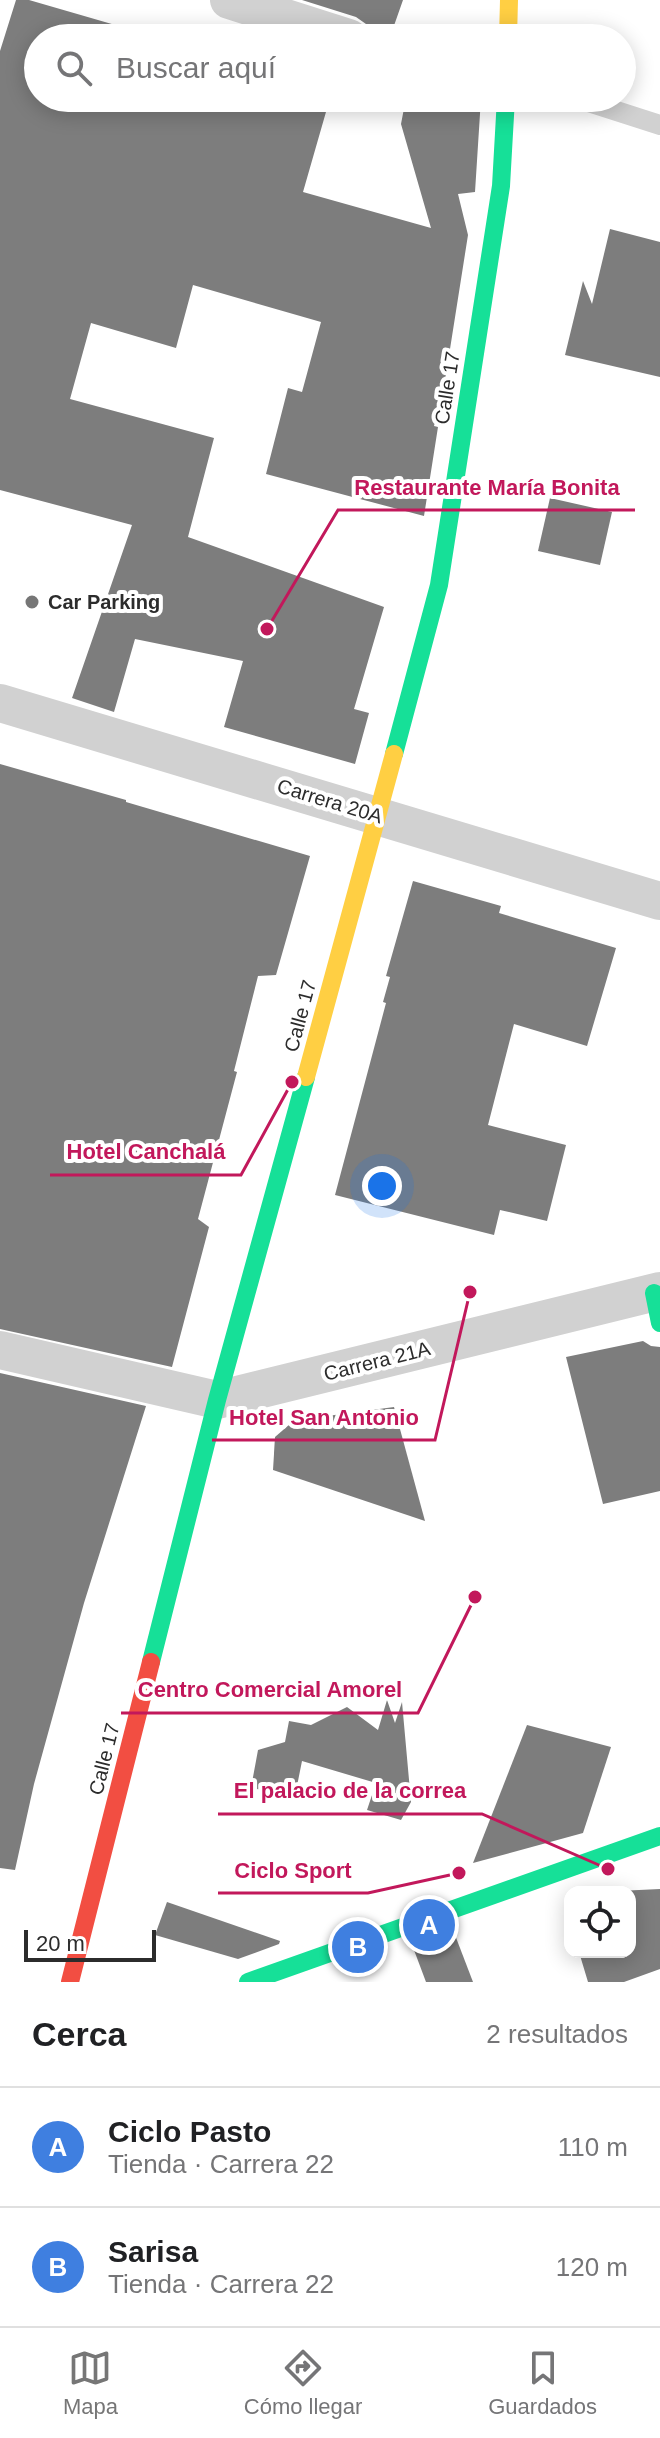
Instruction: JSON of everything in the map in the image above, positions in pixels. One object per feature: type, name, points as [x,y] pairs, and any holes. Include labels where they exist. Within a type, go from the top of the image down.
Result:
[{"type":"street","points":[[229,0],[305,24]]},
{"type":"street","points":[[508,24],[509,0]]},
{"type":"street","name":"Calle 17","points":[[70,1982],[217,1400],[439,585],[501,186],[505,112]]},
{"type":"street","name":"Carrera 20A","points":[[0,703],[660,901]]},
{"type":"street","name":"Carrera 21A","points":[[0,1350],[217,1400],[658,1302]]},
{"type":"street","points":[[248,1982],[660,1836]]},
{"type":"lane","points":[[620,112],[660,125]]},
{"type":"building","points":[[16,0],[29,0],[112,24],[24,24],[24,112],[326,112],[303,192],[431,228],[401,124],[403,112],[480,112],[475,192],[458,194],[468,235],[444,387],[434,426],[438,427],[424,516],[266,474],[288,388],[302,392],[321,322],[193,285],[176,348],[91,323],[70,399],[214,438],[188,537],[384,607],[354,709],[369,713],[355,764],[224,727],[243,661],[135,639],[114,712],[72,698],[132,525],[0,490],[0,51]]},
{"type":"building","points":[[302,0],[403,0],[395,24],[366,24],[356,17]]},
{"type":"building","points":[[610,229],[660,242],[660,377],[565,355],[583,281],[592,304]]},
{"type":"building","points":[[550,498],[612,512],[600,565],[538,551]]},
{"type":"building","points":[[0,764],[310,856],[276,975],[258,976],[234,1071],[237,1072],[198,1219],[209,1227],[172,1367],[0,1329]]},
{"type":"building","points":[[413,881],[501,906],[499,913],[616,948],[587,1046],[514,1024],[488,1125],[566,1145],[547,1221],[500,1210],[494,1235],[335,1195],[386,1003],[383,1002],[390,977],[386,976]]},
{"type":"building","points":[[643,1341],[660,1347],[660,1491],[603,1504],[566,1357]]},
{"type":"building","points":[[0,1373],[146,1406],[84,1603],[34,1784],[15,1870],[0,1868]]},
{"type":"building","points":[[394,1407],[425,1521],[273,1470],[275,1437],[290,1424]]},
{"type":"building","points":[[387,1700],[395,1723],[402,1702],[411,1802],[401,1820],[367,1810],[376,1783],[302,1761],[295,1796],[251,1788],[258,1750],[285,1742],[289,1721],[311,1725],[347,1707],[378,1730]]},
{"type":"building","points":[[527,1725],[611,1747],[583,1833],[473,1863]]},
{"type":"building","points":[[660,1889],[660,1969],[624,1982],[588,1982],[581,1958],[636,1958],[636,1890]]},
{"type":"building","points":[[167,1902],[280,1941],[279,1944],[238,1959],[155,1935]]},
{"type":"building","points":[[455,1935],[473,1982],[426,1982],[414,1950]]},
{"type":"traffic: fast","points":[[394,754],[439,585],[501,186],[505,112]]},
{"type":"traffic: fast","points":[[151,1662],[217,1400],[306,1077]]},
{"type":"traffic: fast","points":[[654,1293],[660,1323]]},
{"type":"traffic: fast","points":[[248,1982],[660,1836]]},
{"type":"traffic: slow","points":[[508,24],[509,0]]},
{"type":"traffic: slow","points":[[306,1077],[394,754]]},
{"type":"traffic: jam","points":[[70,1982],[151,1662]]},
{"type":"place","name":"Car Parking","points":[[32,602]]},
{"type":"place","name":"Restaurante María Bonita","points":[[267,629]]},
{"type":"place","name":"Hotel Canchalá","points":[[292,1082]]},
{"type":"place","name":"Hotel San Antonio","points":[[470,1292]]},
{"type":"place","name":"Centro Comercial Amorel","points":[[475,1597]]},
{"type":"place","name":"El palacio de la correa","points":[[608,1869]]},
{"type":"place","name":"Ciclo Sport","points":[[459,1873]]},
{"type":"place","name":"Ciclo Pasto","points":[[429,1925]]},
{"type":"place","name":"Sarisa","points":[[358,1947]]}]
